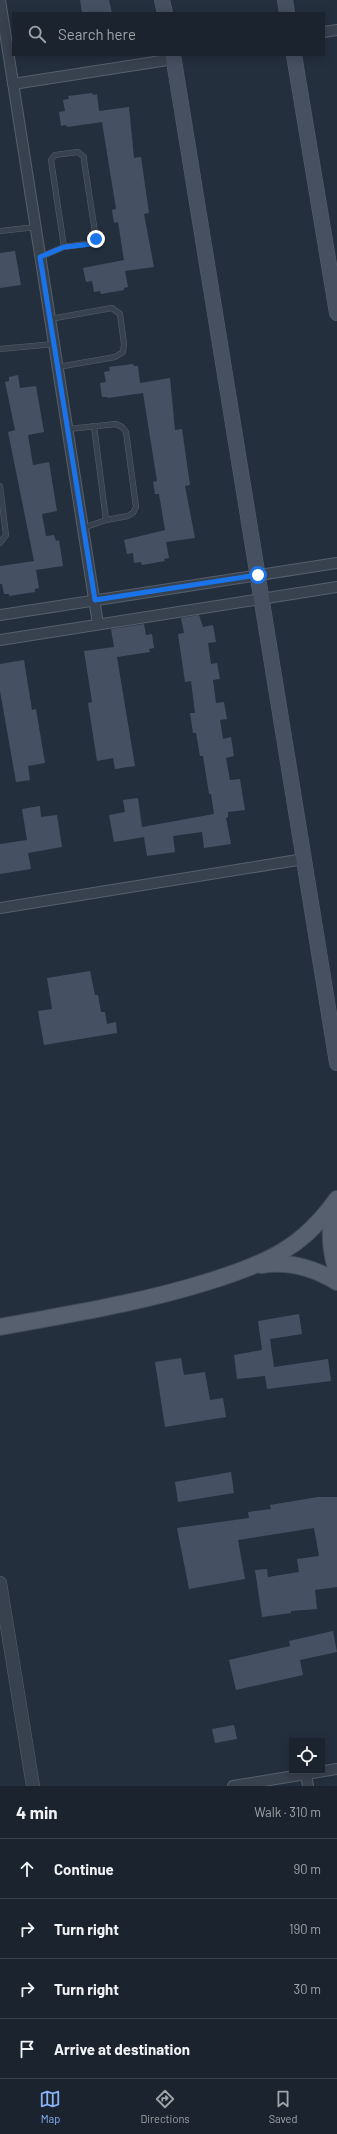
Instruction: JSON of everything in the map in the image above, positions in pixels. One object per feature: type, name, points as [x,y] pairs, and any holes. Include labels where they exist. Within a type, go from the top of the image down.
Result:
[{"type":"main road","points":[[162,0],[165,12]]},
{"type":"main road","points":[[285,0],[287,12]]},
{"type":"main road","points":[[294,56],[337,313]]},
{"type":"main road","points":[[174,57],[337,1064]]},
{"type":"main road","points":[[0,1327],[160,1295],[249,1267],[267,1260],[300,1239],[314,1227],[337,1200]]},
{"type":"main road","points":[[337,1200],[331,1221],[330,1247],[337,1272]]},
{"type":"main road","points":[[249,1267],[267,1264],[303,1267],[321,1273],[337,1282]]},
{"type":"street","points":[[0,0],[2,29],[13,84],[98,624]]},
{"type":"street","points":[[325,32],[337,30]]},
{"type":"street","points":[[13,84],[174,57]]},
{"type":"street","points":[[0,615],[337,563]]},
{"type":"street","points":[[0,640],[337,587]]},
{"type":"street","points":[[0,908],[304,859]]},
{"type":"street","points":[[0,1590],[2,1618],[33,1786]]},
{"type":"street","points":[[325,1771],[337,1769]]},
{"type":"street","points":[[233,1786],[306,1774],[308,1786]]},
{"type":"lane","points":[[40,257],[64,247],[92,244],[96,239],[84,157],[78,152],[55,155],[51,160],[64,247]]},
{"type":"lane","points":[[0,231],[36,227]]},
{"type":"lane","points":[[50,318],[112,308],[120,314],[124,344],[123,352],[115,357],[58,368]]},
{"type":"lane","points":[[0,349],[54,344]]},
{"type":"lane","points":[[68,429],[116,424],[122,427],[126,432],[136,501],[133,513],[128,516],[106,520],[83,528]]},
{"type":"lane","points":[[94,426],[106,520]]},
{"type":"lane","points":[[0,486],[6,535],[0,543]]},
{"type":"building","points":[[80,0],[109,0],[112,12],[82,12]]},
{"type":"building","points":[[92,93],[93,95],[97,94],[99,111],[129,107],[134,158],[141,157],[149,213],[144,214],[154,267],[125,271],[128,287],[124,288],[124,290],[101,294],[100,291],[94,292],[92,281],[86,282],[83,268],[124,260],[118,222],[114,223],[112,210],[116,209],[102,122],[67,127],[66,125],[61,126],[59,112],[65,111],[63,100],[69,99],[68,96]]},
{"type":"building","points":[[15,251],[21,285],[0,288],[0,253]]},
{"type":"building","points":[[133,364],[134,366],[138,366],[140,383],[170,378],[175,430],[182,429],[190,485],[185,486],[195,538],[166,542],[169,558],[164,559],[165,561],[142,565],[141,562],[134,563],[133,553],[127,554],[124,540],[165,530],[159,494],[155,494],[153,482],[157,481],[143,393],[108,398],[102,397],[100,383],[106,382],[104,372],[110,371],[109,367]]},
{"type":"building","points":[[18,375],[20,388],[36,386],[44,432],[28,435],[33,465],[49,462],[57,511],[42,514],[46,536],[54,535],[56,541],[59,540],[63,566],[36,570],[39,588],[35,589],[35,592],[9,596],[9,594],[4,594],[2,584],[0,584],[0,566],[34,561],[8,432],[15,430],[5,382],[9,381],[9,377]]},
{"type":"building","points":[[199,615],[203,627],[213,625],[216,642],[208,643],[211,664],[217,663],[220,679],[213,680],[216,703],[224,702],[227,719],[220,720],[223,739],[231,737],[234,756],[226,758],[230,780],[240,779],[245,810],[228,812],[228,817],[226,818],[231,844],[204,848],[202,832],[173,836],[175,852],[147,856],[144,837],[114,842],[109,815],[125,812],[123,800],[138,798],[142,827],[214,814],[203,756],[200,756],[196,733],[193,733],[190,713],[195,713],[191,681],[185,682],[178,634],[184,633],[181,618]]},
{"type":"building","points":[[144,624],[146,635],[152,634],[154,648],[149,649],[150,652],[117,657],[135,766],[115,769],[113,758],[97,761],[88,703],[92,702],[84,651],[114,647],[111,629]]},
{"type":"building","points":[[24,660],[32,710],[36,709],[45,763],[28,766],[30,780],[16,782],[0,691],[0,664]]},
{"type":"building","points":[[40,806],[41,817],[57,815],[62,847],[28,853],[31,869],[0,874],[0,844],[27,840],[22,809]]},
{"type":"building","points":[[90,971],[95,995],[98,995],[101,1012],[105,1012],[107,1024],[116,1022],[117,1033],[44,1045],[38,1011],[52,1009],[47,978]]},
{"type":"building","points":[[299,1314],[302,1334],[270,1339],[274,1367],[328,1359],[331,1381],[267,1389],[265,1376],[237,1379],[234,1355],[262,1350],[258,1321]]},
{"type":"building","points":[[181,1358],[184,1375],[205,1372],[210,1400],[223,1398],[226,1417],[165,1427],[155,1362]]},
{"type":"building","points":[[231,1472],[234,1493],[178,1502],[175,1482]]},
{"type":"building","points":[[318,1497],[337,1497],[337,1587],[315,1590],[317,1609],[291,1611],[291,1613],[262,1617],[255,1570],[267,1569],[268,1577],[299,1572],[297,1559],[319,1556],[314,1528],[238,1540],[245,1579],[189,1589],[177,1528],[249,1518],[248,1512],[271,1509],[270,1505]]},
{"type":"building","points":[[333,1631],[337,1652],[300,1660],[303,1675],[236,1690],[229,1660],[290,1646],[289,1641]]},
{"type":"building","points":[[234,1725],[237,1739],[215,1743],[212,1729]]},
{"type":"route","points":[[96,239],[96,241],[92,244],[64,247],[40,257],[95,600],[258,575]]}]
